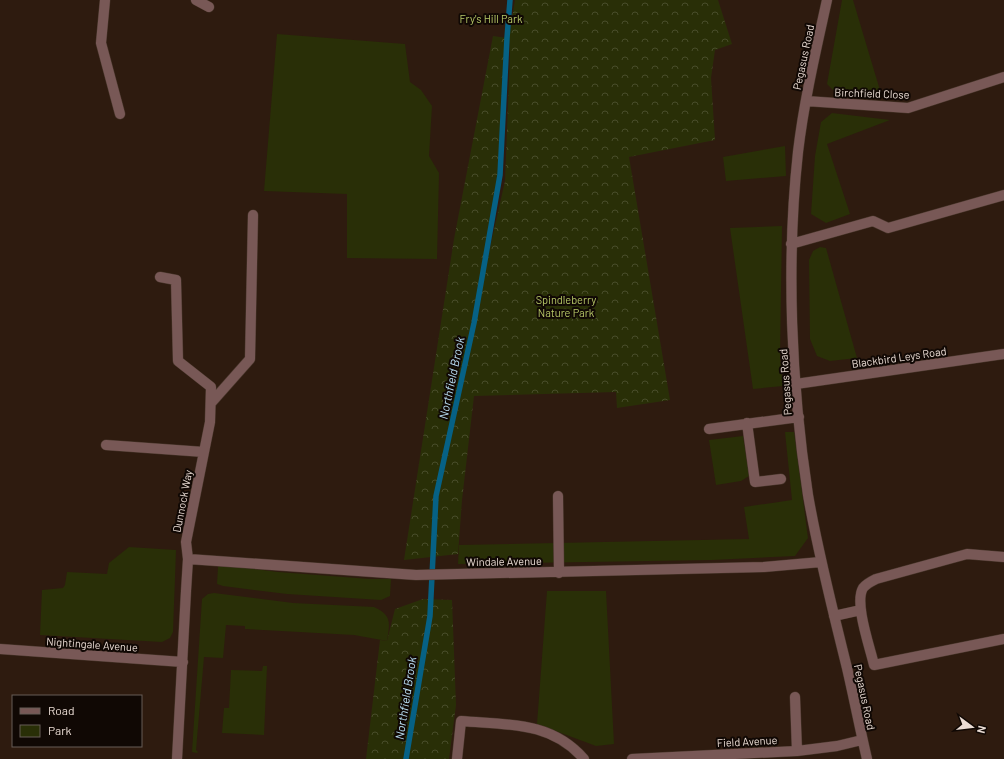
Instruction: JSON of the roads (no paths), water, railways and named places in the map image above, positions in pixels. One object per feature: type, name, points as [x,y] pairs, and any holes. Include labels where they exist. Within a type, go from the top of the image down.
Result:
[{"type":"street","points":[[105,0],[101,44],[120,114]]},
{"type":"street","points":[[196,0],[209,7]]},
{"type":"street","name":"Pegasus Road","points":[[827,0],[806,102],[798,152],[791,244],[792,308],[796,384],[808,494],[821,562],[866,759]]},
{"type":"street","name":"Birchfield Close","points":[[806,102],[908,108],[1004,77]]},
{"type":"street","points":[[791,244],[873,221],[888,228],[1004,195]]},
{"type":"street","points":[[211,403],[250,359],[253,215]]},
{"type":"street","name":"Dunnock Way","points":[[160,277],[176,280],[178,360],[211,387],[210,422],[186,542],[188,559],[177,759]]},
{"type":"street","name":"Blackbird Leys Road","points":[[796,384],[1004,354]]},
{"type":"street","points":[[709,429],[800,417]]},
{"type":"street","points":[[747,423],[755,482],[781,479]]},
{"type":"street","points":[[106,445],[204,452]]},
{"type":"street","points":[[558,496],[559,573]]},
{"type":"street","points":[[1004,557],[967,554],[876,579],[864,586],[860,595],[861,610],[874,665],[1004,639]]},
{"type":"street","name":"Windale Avenue","points":[[188,559],[422,575],[559,573],[764,567],[821,562]]},
{"type":"street","points":[[834,616],[861,610]]},
{"type":"street","name":"Nightingale Avenue","points":[[0,650],[183,662]]},
{"type":"street","points":[[796,697],[797,751]]},
{"type":"street","points":[[457,759],[461,721],[534,728],[553,734],[573,746],[584,759]]},
{"type":"street","name":"Field Avenue","points":[[632,759],[797,751],[837,746],[862,740]]},
{"type":"waterway","name":"Northfield Brook","points":[[406,759],[430,616],[436,496],[474,323],[500,175],[510,0]]},
{"type":"park label","name":"Fry's Hill Park","points":[[491,18]]},
{"type":"park label","name":"Spindleberry Nature Park","points":[[566,305]]}]
